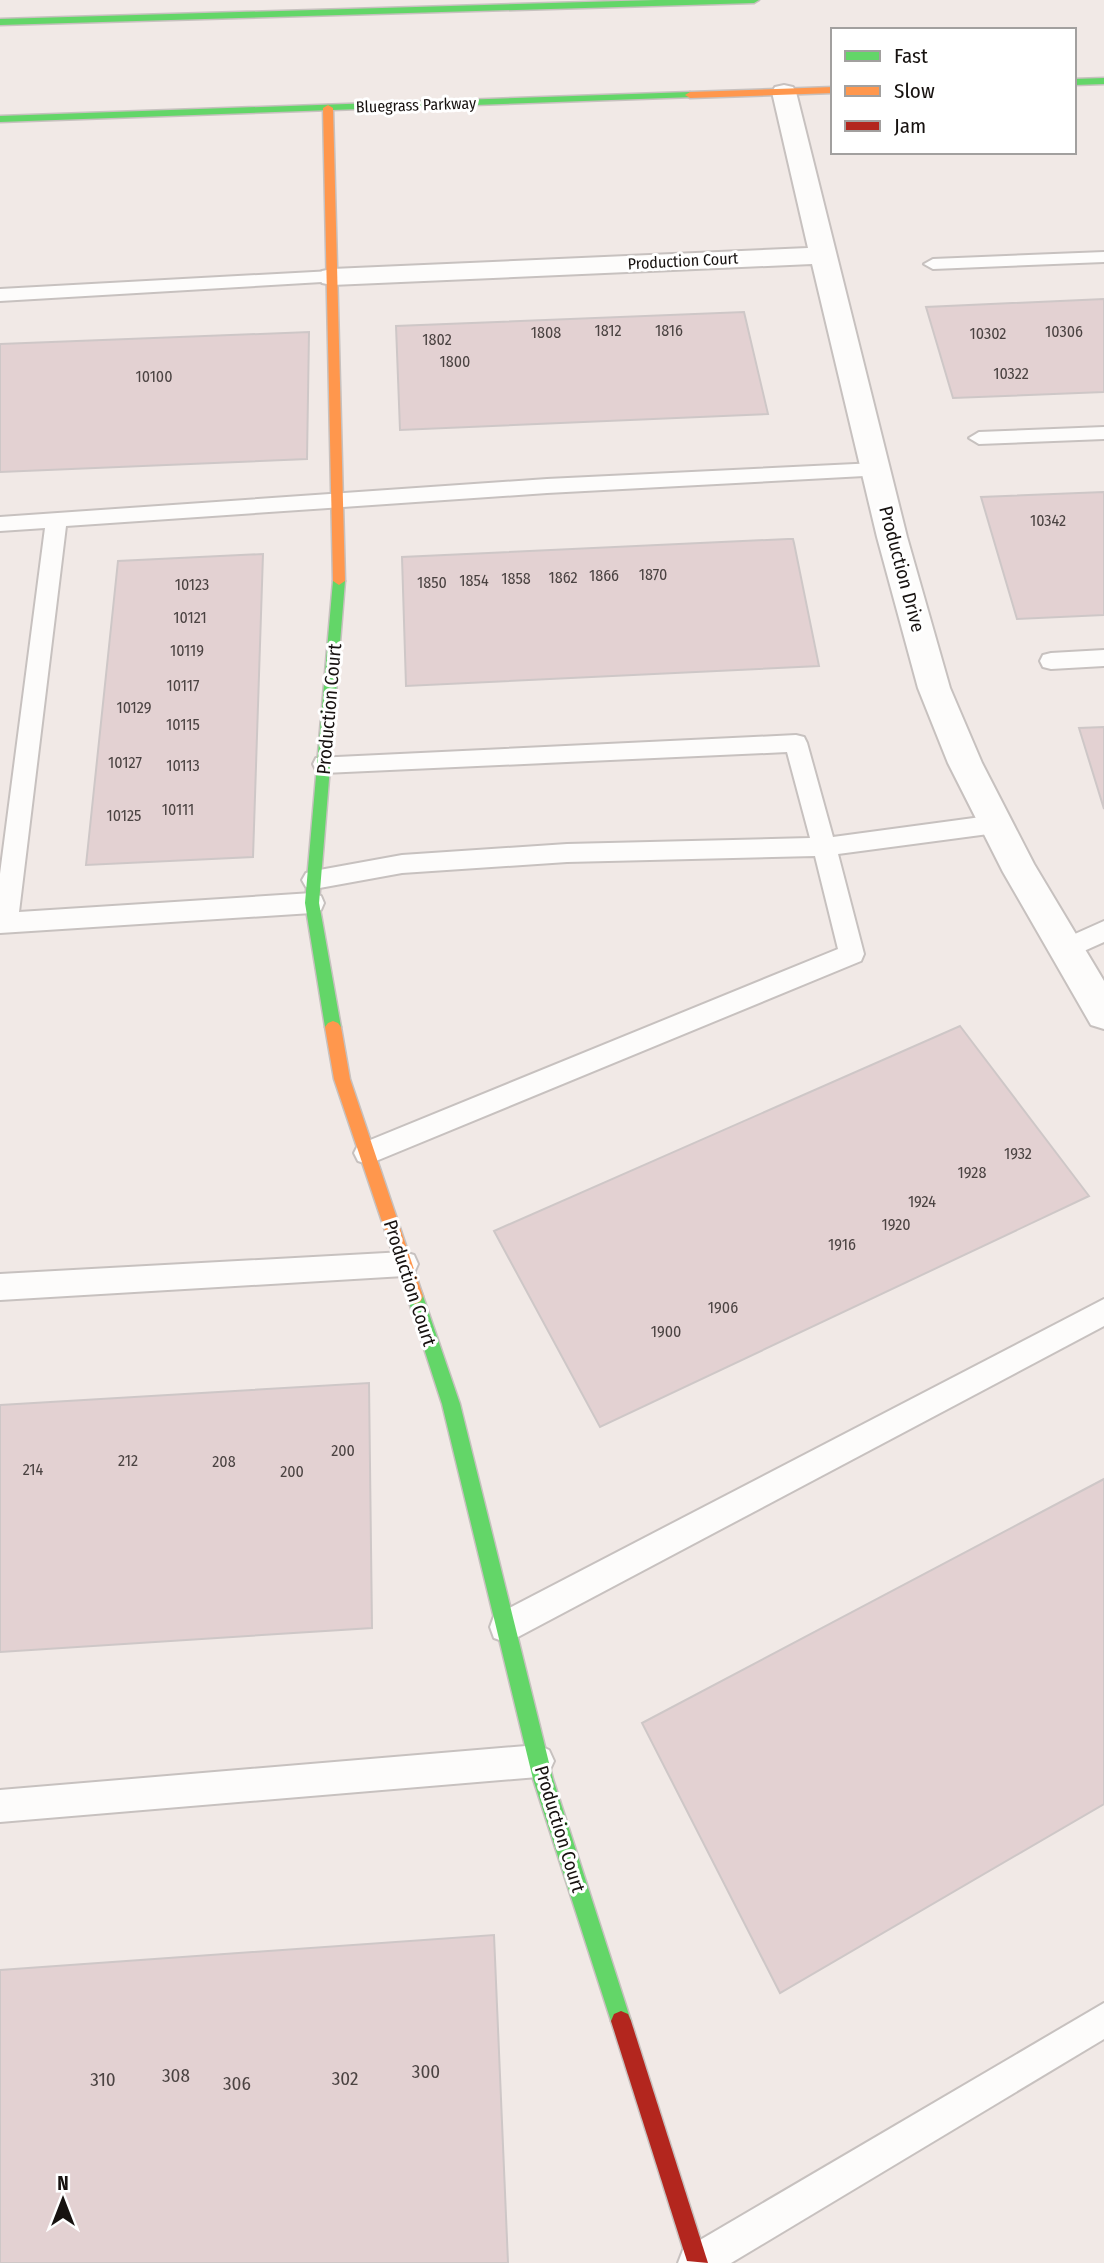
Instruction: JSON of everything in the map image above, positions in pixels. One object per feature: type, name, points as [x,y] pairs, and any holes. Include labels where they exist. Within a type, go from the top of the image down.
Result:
[{"type":"main road","points":[[0,22],[754,0]]},
{"type":"main road","points":[[1076,82],[1104,81]]},
{"type":"main road","name":"Bluegrass Parkway","points":[[0,119],[831,90]]},
{"type":"main road","name":"Production Court","points":[[328,108],[340,589],[313,891],[342,1079],[451,1404],[538,1761],[697,2262]]},
{"type":"street","name":"Production Drive","points":[[784,92],[876,470],[934,688],[965,763],[996,824],[1104,1014]]},
{"type":"street","name":"Production Court","points":[[332,277],[824,255]]},
{"type":"lane","points":[[933,264],[1104,257]]},
{"type":"lane","points":[[0,295],[332,277]]},
{"type":"lane","points":[[979,438],[1104,433]]},
{"type":"lane","points":[[0,524],[547,486],[876,470]]},
{"type":"lane","points":[[56,520],[3,923],[313,891],[402,864],[512,857],[824,847],[996,824]]},
{"type":"lane","points":[[1051,661],[1104,658]]},
{"type":"lane","points":[[324,764],[796,743],[852,954],[367,1153]]},
{"type":"lane","points":[[1066,949],[1104,931]]},
{"type":"lane","points":[[0,1287],[404,1264]]},
{"type":"lane","points":[[505,1627],[1104,1312]]},
{"type":"lane","points":[[0,1806],[538,1761]]},
{"type":"lane","points":[[697,2262],[1104,2020]]},
{"type":"building","points":[[1104,299],[1104,392],[953,398],[926,307]]},
{"type":"building","points":[[744,312],[768,414],[400,430],[396,326]]},
{"type":"building","points":[[309,332],[307,459],[0,472],[0,344]]},
{"type":"building","points":[[1104,492],[1104,615],[1017,619],[981,497]]},
{"type":"building","points":[[793,539],[819,666],[406,686],[402,557]]},
{"type":"building","points":[[263,554],[253,857],[86,865],[118,561]]},
{"type":"building","points":[[1104,727],[1104,809],[1079,728]]},
{"type":"building","points":[[960,1026],[1089,1196],[600,1427],[494,1231]]},
{"type":"building","points":[[369,1383],[372,1628],[0,1652],[0,1405]]},
{"type":"building","points":[[1104,1479],[1104,1804],[780,1993],[642,1723]]},
{"type":"building","points":[[494,1935],[508,2263],[0,2263],[0,1970]]},
{"type":"traffic: fast","points":[[0,22],[754,0]]},
{"type":"traffic: fast","points":[[1076,82],[1104,81]]},
{"type":"traffic: fast","points":[[0,119],[690,95]]},
{"type":"traffic: fast","points":[[333,1027],[312,903],[339,581]]},
{"type":"traffic: fast","points":[[415,1296],[451,1404],[543,1779],[621,2021]]},
{"type":"traffic: slow","points":[[690,95],[831,90]]},
{"type":"traffic: slow","points":[[328,108],[339,581]]},
{"type":"traffic: slow","points":[[333,1027],[342,1079],[415,1296]]},
{"type":"traffic: jam","points":[[621,2021],[698,2261]]}]
